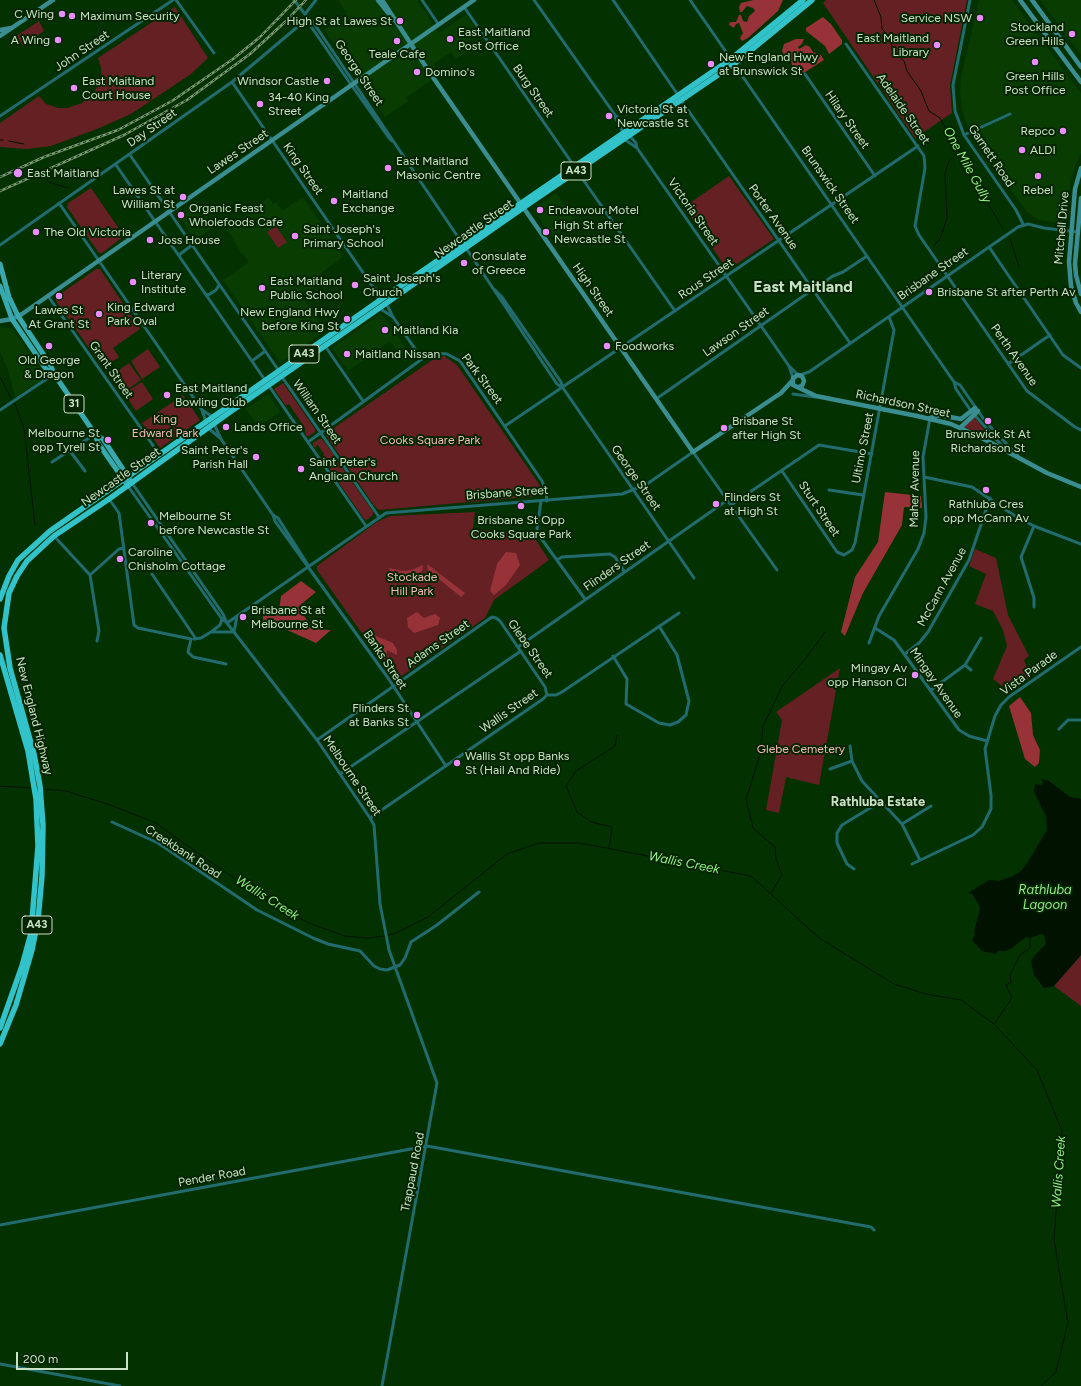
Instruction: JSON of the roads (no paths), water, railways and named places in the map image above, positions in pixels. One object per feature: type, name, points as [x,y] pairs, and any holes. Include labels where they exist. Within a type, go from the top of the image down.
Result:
[{"type":"highway","name":"A43","points":[[777,25],[803,0]]},
{"type":"highway","name":"A43","points":[[777,25],[812,0]]},
{"type":"highway","name":"Newcastle Street","points":[[2,628],[6,606],[17,576],[36,552],[54,536],[109,500],[207,425],[213,417],[280,374],[379,300],[522,206],[616,137],[629,135],[633,129],[732,62],[777,25]]},
{"type":"highway","points":[[623,136],[633,129]]},
{"type":"highway","points":[[616,137],[629,135]]},
{"type":"highway","name":"Newcastle Street","points":[[575,168],[623,136]]},
{"type":"highway","name":"Newcastle Street","points":[[280,374],[325,346],[398,295],[464,245]]},
{"type":"highway","points":[[379,300],[398,295]]},
{"type":"highway","points":[[368,308],[386,303]]},
{"type":"highway","name":"Newcastle Street","points":[[214,424],[267,383]]},
{"type":"highway","points":[[207,425],[214,424]]},
{"type":"highway","name":"Newcastle Street","points":[[0,599],[6,581],[18,560],[50,531],[159,454],[207,425]]},
{"type":"highway","points":[[50,531],[54,536]]},
{"type":"highway","name":"New England Highway","points":[[0,1044],[20,992],[36,934],[43,854],[39,799],[35,772],[2,628]]},
{"type":"highway","name":"New England Highway","points":[[0,655],[35,772]]},
{"type":"highway","name":"New England Highway","points":[[0,1028],[22,966],[31,933],[38,862],[39,799]]},
{"type":"main road","points":[[0,36],[54,0]]},
{"type":"main road","name":"High Street","points":[[378,0],[411,44],[693,452]]},
{"type":"main road","name":"High Street","points":[[382,0],[394,20]]},
{"type":"main road","name":"Lawes Street","points":[[0,321],[12,319],[18,316],[48,296],[354,85],[474,0]]},
{"type":"main road","points":[[1020,0],[1081,82]]},
{"type":"main road","points":[[1032,0],[1081,67]]},
{"type":"main road","points":[[0,30],[14,27]]},
{"type":"main road","name":"Mitchell Drive","points":[[1081,168],[1075,189],[1069,274],[1076,303],[1081,312]]},
{"type":"main road","name":"Mitchell Drive","points":[[1081,198],[1075,264],[1081,294]]},
{"type":"main road","name":"Melbourne Street","points":[[0,264],[9,297],[18,316],[51,366],[54,374],[95,434],[98,443],[130,484]]},
{"type":"main road","name":"Melbourne Street","points":[[0,286],[12,319],[46,369],[54,374]]},
{"type":"main road","points":[[797,387],[792,380],[799,375],[804,381],[809,392]]},
{"type":"main road","name":"Brisbane Street","points":[[781,393],[792,380]]},
{"type":"main road","name":"Brisbane Street","points":[[693,452],[781,393],[797,387],[804,381]]},
{"type":"main road","name":"Richardson Street","points":[[797,387],[819,397],[930,418],[960,428],[1023,461]]},
{"type":"main road","points":[[930,418],[939,415],[961,419],[974,411]]},
{"type":"main road","points":[[960,428],[974,411]]},
{"type":"main road","name":"Brunswick Street","points":[[1023,461],[1081,487]]},
{"type":"street","points":[[175,0],[214,54]]},
{"type":"street","name":"John Street","points":[[0,116],[175,0]]},
{"type":"street","name":"George Street","points":[[294,0],[303,13],[314,23],[354,85],[494,289],[498,298],[557,384],[563,388],[694,578]]},
{"type":"street","points":[[303,13],[316,0]]},
{"type":"street","points":[[422,0],[439,25]]},
{"type":"street","name":"Victoria Street","points":[[534,0],[614,115],[626,126],[633,129]]},
{"type":"street","name":"Porter Avenue","points":[[613,0],[850,344]]},
{"type":"street","name":"Brunswick Street","points":[[690,0],[903,307],[954,382],[956,389],[1008,453]]},
{"type":"street","name":"Garnett Road","points":[[970,0],[953,85],[955,111],[964,135],[1016,210],[1023,224]]},
{"type":"street","name":"Burg Street","points":[[464,7],[675,311]]},
{"type":"street","name":"Day Street","points":[[0,245],[116,165],[232,82],[308,18]]},
{"type":"street","name":"Adelaide Street","points":[[846,44],[918,146],[926,161],[916,230],[948,276]]},
{"type":"street","name":"Hilary Street","points":[[805,74],[875,176]]},
{"type":"street","name":"King Street","points":[[232,82],[373,286],[379,300]]},
{"type":"street","points":[[964,135],[1010,114]]},
{"type":"street","name":"Victoria Street","points":[[614,115],[623,136],[637,148],[788,366],[799,375]]},
{"type":"street","name":"Victoria Street","points":[[629,135],[636,143],[637,148]]},
{"type":"street","name":"Rous Street","points":[[505,426],[918,146]]},
{"type":"street","name":"William Street","points":[[130,155],[264,352],[379,517]]},
{"type":"street","name":"William Street","points":[[116,165],[366,526]]},
{"type":"street","points":[[59,203],[202,410],[207,425]]},
{"type":"street","points":[[1023,224],[1078,232]]},
{"type":"street","name":"Brisbane Street","points":[[799,375],[809,372],[1023,224]]},
{"type":"street","points":[[179,255],[192,245]]},
{"type":"street","points":[[989,247],[1063,355],[1081,368]]},
{"type":"street","name":"Lawson Street","points":[[656,399],[812,290],[867,256]]},
{"type":"street","name":"Perth Avenue","points":[[948,276],[1030,394],[1081,430]]},
{"type":"street","points":[[206,295],[216,290],[219,285]]},
{"type":"street","name":"King Street","points":[[373,286],[386,296]]},
{"type":"street","name":"Grant Street","points":[[48,296],[159,454]]},
{"type":"street","points":[[386,303],[393,317],[422,358]]},
{"type":"street","points":[[378,308],[393,317]]},
{"type":"street","name":"Ultimo Street","points":[[844,555],[852,550],[855,543],[872,454],[894,330],[889,316]]},
{"type":"street","points":[[1008,364],[1050,335]]},
{"type":"street","points":[[325,346],[363,401]]},
{"type":"street","points":[[252,361],[264,352]]},
{"type":"street","name":"Park Street","points":[[308,442],[422,358],[441,353],[454,356],[460,361],[542,481],[546,491],[547,500]]},
{"type":"street","name":"Victoria Street","points":[[788,366],[792,380]]},
{"type":"street","name":"Brisbane Street","points":[[804,381],[809,372]]},
{"type":"street","points":[[0,410],[54,374]]},
{"type":"street","name":"Richardson Street","points":[[793,394],[819,397]]},
{"type":"street","points":[[202,410],[213,417]]},
{"type":"street","name":"Brunswick Street","points":[[974,411],[1023,461]]},
{"type":"street","name":"Maher Avenue","points":[[869,643],[879,616],[918,549],[924,533],[926,517],[924,449],[930,418]]},
{"type":"street","name":"Banks Street","points":[[214,424],[221,439],[273,515],[274,521],[302,560],[309,566],[446,766]]},
{"type":"street","name":"Banks Street","points":[[207,425],[221,439]]},
{"type":"street","points":[[52,462],[95,434]]},
{"type":"street","points":[[732,505],[819,445],[872,454]]},
{"type":"street","points":[[70,451],[85,471]]},
{"type":"street","name":"Brisbane Street","points":[[227,623],[379,517],[394,512],[612,496],[634,490],[646,484],[693,452]]},
{"type":"street","name":"High Street","points":[[693,452],[726,501],[732,505],[777,570]]},
{"type":"street","name":"Sturt Street","points":[[782,470],[837,552],[844,555]]},
{"type":"street","points":[[924,477],[961,483],[972,487],[1018,518],[1034,526],[1081,544]]},
{"type":"street","name":"Melbourne Street","points":[[130,484],[222,619],[227,623],[317,740],[374,825],[383,922],[394,968]]},
{"type":"street","name":"Melbourne Street","points":[[130,484],[223,614],[227,623]]},
{"type":"street","points":[[829,490],[863,495]]},
{"type":"street","name":"McCann Avenue","points":[[905,654],[919,643],[928,632],[969,560],[990,498]]},
{"type":"street","points":[[109,500],[119,513],[134,625],[138,628],[196,639],[201,638],[211,632],[220,625],[222,619]]},
{"type":"street","points":[[542,501],[537,529],[538,534],[585,600]]},
{"type":"street","name":"Flinders Street","points":[[518,647],[624,571],[726,501]]},
{"type":"street","points":[[1034,526],[1021,557],[1034,598],[1034,607]]},
{"type":"street","points":[[54,536],[90,575],[98,631],[97,642]]},
{"type":"street","points":[[90,575],[119,549],[124,548]]},
{"type":"street","points":[[557,560],[562,557],[610,554],[624,571]]},
{"type":"street","points":[[152,574],[196,639]]},
{"type":"street","name":"Wallis Street","points":[[370,818],[543,700],[547,695],[556,695],[562,692],[613,656],[679,613]]},
{"type":"street","points":[[211,632],[234,632],[237,616]]},
{"type":"street","name":"Adams Street","points":[[317,740],[492,617]]},
{"type":"street","name":"Glebe Street","points":[[492,617],[500,621],[545,688],[547,695]]},
{"type":"street","points":[[613,656],[627,679],[626,704],[659,723],[670,725],[678,722],[686,715],[689,702],[677,655],[659,626]]},
{"type":"street","name":"Mingay Avenue","points":[[875,628],[894,640],[931,690],[944,712],[959,730],[969,736],[987,741]]},
{"type":"street","points":[[931,690],[965,665],[981,638]]},
{"type":"street","points":[[191,639],[188,652],[193,657],[226,664]]},
{"type":"street","name":"Vista Parade","points":[[912,864],[973,835],[982,827],[991,809],[991,795],[986,756],[987,741],[994,716],[1001,705],[1018,690],[1081,648]]},
{"type":"street","points":[[340,774],[521,651]]},
{"type":"street","points":[[965,665],[971,670]]},
{"type":"street","points":[[1058,729],[1068,720],[1081,720]]},
{"type":"street","points":[[850,746],[852,762],[862,781],[902,824],[920,860]]},
{"type":"street","points":[[830,769],[852,762]]},
{"type":"street","points":[[854,869],[847,864],[837,843],[837,833],[842,825],[880,802]]},
{"type":"street","points":[[902,824],[931,806]]},
{"type":"street","name":"Creekbank Road","points":[[112,822],[158,843],[257,910],[328,944],[360,951],[374,966],[380,969],[394,968]]},
{"type":"street","points":[[394,968],[400,965],[405,958],[411,942],[438,925],[479,892]]},
{"type":"street","name":"Trappaud Road","points":[[382,1386],[427,1146],[437,1083],[394,968]]},
{"type":"street","points":[[427,1146],[871,1227],[874,1230]]},
{"type":"street","name":"Pender Road","points":[[0,1225],[427,1146]]},
{"type":"street","points":[[0,1364],[120,1386]]},
{"type":"water","name":"Rathluba Lagoon","points":[[1041,779],[1049,781],[1070,797],[1081,799],[1081,955],[1054,986],[1044,988],[1034,975],[1031,961],[1046,944],[1044,935],[1041,934],[1030,938],[1026,937],[1012,948],[1006,951],[999,951],[995,954],[982,951],[972,940],[975,935],[974,932],[980,909],[972,894],[968,893],[989,880],[999,881],[1013,876],[1021,871],[1027,863],[1047,830],[1046,816],[1034,792],[1035,784],[1042,785],[1043,782]]},
{"type":"waterway","name":"One Mile Gully","points":[[874,0],[881,17],[882,29],[890,37],[893,52],[904,61],[907,71],[921,91],[929,111],[940,118],[1003,229]]},
{"type":"waterway","points":[[9,141],[24,144]]},
{"type":"waterway","points":[[934,245],[940,239],[947,218],[945,173],[949,161],[958,152]]},
{"type":"waterway","points":[[43,177],[49,182],[68,188]]},
{"type":"waterway","name":"One Mile Gully","points":[[1010,239],[1019,267]]},
{"type":"waterway","points":[[0,377],[11,398]]},
{"type":"waterway","points":[[15,404],[24,428],[35,525]]},
{"type":"waterway","points":[[771,893],[782,875],[776,859],[775,847],[753,828],[746,799],[760,755],[763,726],[783,685],[806,658],[825,632]]},
{"type":"waterway","points":[[609,848],[612,827],[591,822],[577,812],[566,786],[576,771],[615,746],[617,735]]},
{"type":"waterway","name":"Wallis Creek","points":[[0,786],[31,788]]},
{"type":"waterway","name":"Wallis Creek","points":[[42,789],[66,791],[107,804],[154,822],[271,904],[309,923],[345,936],[368,938],[385,936]]},
{"type":"waterway","name":"Wallis Creek","points":[[388,935],[394,934],[428,917],[507,854],[539,843],[580,843],[751,876],[819,938],[894,984],[926,994],[961,1000],[994,1024],[1037,1070],[1062,1131],[1054,1239],[1068,1323],[1056,1372],[1041,1386]]},
{"type":"waterway","points":[[995,1023],[1012,998],[1006,985],[1011,982],[1010,975],[1020,955],[1030,948],[1030,938]]},
{"type":"railway","points":[[0,177],[44,157],[118,130],[172,101],[233,59],[260,37],[296,0]]},
{"type":"railway","points":[[0,191],[124,135],[187,100],[250,54],[285,22],[306,0]]},
{"type":"place","name":"C Wing","points":[[62,14]]},
{"type":"place","name":"Maximum Security","points":[[72,16]]},
{"type":"place","name":"Service NSW","points":[[980,18]]},
{"type":"place","name":"High St at Lawes St","points":[[400,21]]},
{"type":"place","name":"Stockland Green Hills","points":[[1072,34]]},
{"type":"place","name":"East Maitland Post Office","points":[[450,39]]},
{"type":"place","name":"A Wing","points":[[58,40]]},
{"type":"place","name":"Teale Cafe","points":[[397,41]]},
{"type":"place","name":"East Maitland Library","points":[[937,45]]},
{"type":"place","name":"Green Hills Post Office","points":[[1035,62]]},
{"type":"place","name":"New England Hwy at Brunswick St","points":[[711,64]]},
{"type":"place","name":"Domino's","points":[[417,72]]},
{"type":"place","name":"Windsor Castle","points":[[327,81]]},
{"type":"place","name":"East Maitland Court House","points":[[74,88]]},
{"type":"place","name":"34-40 King Street","points":[[260,104]]},
{"type":"place","name":"Victoria St at Newcastle St","points":[[609,116]]},
{"type":"place","name":"Repco","points":[[1063,131]]},
{"type":"place","name":"ALDI","points":[[1022,150]]},
{"type":"place","name":"East Maitland Masonic Centre","points":[[388,168]]},
{"type":"place","name":"East Maitland","points":[[18,173]]},
{"type":"place","name":"Rebel","points":[[1038,176]]},
{"type":"place","name":"Lawes St at William St","points":[[183,197]]},
{"type":"place","name":"Maitland Exchange","points":[[334,201]]},
{"type":"place","name":"Endeavour Motel","points":[[540,210]]},
{"type":"place","name":"Organic Feast Wholefoods Cafe","points":[[181,215]]},
{"type":"place","name":"The Old Victoria","points":[[36,232]]},
{"type":"place","name":"High St after Newcastle St","points":[[546,232]]},
{"type":"place","name":"Saint Joseph's Primary School","points":[[295,236]]},
{"type":"place","name":"Joss House","points":[[150,240]]},
{"type":"place","name":"Consulate of Greece","points":[[464,263]]},
{"type":"place","name":"Literary Institute","points":[[133,282]]},
{"type":"place","name":"Saint Joseph's Church","points":[[355,285]]},
{"type":"place","name":"East Maitland Public School","points":[[262,288]]},
{"type":"place","name":"Brisbane St after Perth Av","points":[[929,292]]},
{"type":"place","name":"Lawes St At Grant St","points":[[59,296]]},
{"type":"place","name":"King Edward Park Oval","points":[[99,314]]},
{"type":"place","name":"New England Hwy before King St","points":[[347,319]]},
{"type":"place","name":"Maitland Kia","points":[[385,330]]},
{"type":"place","name":"Old George & Dragon","points":[[49,346]]},
{"type":"place","name":"Foodworks","points":[[607,346]]},
{"type":"place","name":"Maitland Nissan","points":[[347,354]]},
{"type":"place","name":"East Maitland Bowling Club","points":[[167,395]]},
{"type":"place","name":"Brunswick St At Richardson St","points":[[988,421]]},
{"type":"place","name":"Lands Office","points":[[226,427]]},
{"type":"place","name":"Brisbane St after High St","points":[[724,428]]},
{"type":"place","name":"Melbourne St opp Tyrell St","points":[[108,440]]},
{"type":"place","name":"Saint Peter's Parish Hall","points":[[256,457]]},
{"type":"place","name":"Saint Peter's Anglican Church","points":[[301,469]]},
{"type":"place","name":"Rathluba Cres opp McCann Av","points":[[986,490]]},
{"type":"place","name":"Flinders St at High St","points":[[716,504]]},
{"type":"place","name":"Brisbane St Opp Cooks Square Park","points":[[521,506]]},
{"type":"place","name":"Melbourne St before Newcastle St","points":[[151,523]]},
{"type":"place","name":"Caroline Chisholm Cottage","points":[[120,559]]},
{"type":"place","name":"Brisbane St at Melbourne St","points":[[243,617]]},
{"type":"place","name":"Mingay Av opp Hanson Cl","points":[[915,675]]},
{"type":"place","name":"Flinders St at Banks St","points":[[417,715]]},
{"type":"place","name":"Wallis St opp Banks St (Hail And Ride)","points":[[457,763]]},
{"type":"district","name":"East Maitland","points":[[803,287]]},
{"type":"district","name":"Rathluba Estate","points":[[878,802]]},
{"type":"park label","name":"King Edward Park","points":[[165,426]]},
{"type":"park label","name":"Cooks Square Park","points":[[430,440]]},
{"type":"park label","name":"Stockade Hill Park","points":[[412,584]]},
{"type":"park label","name":"Glebe Cemetery","points":[[801,749]]}]
